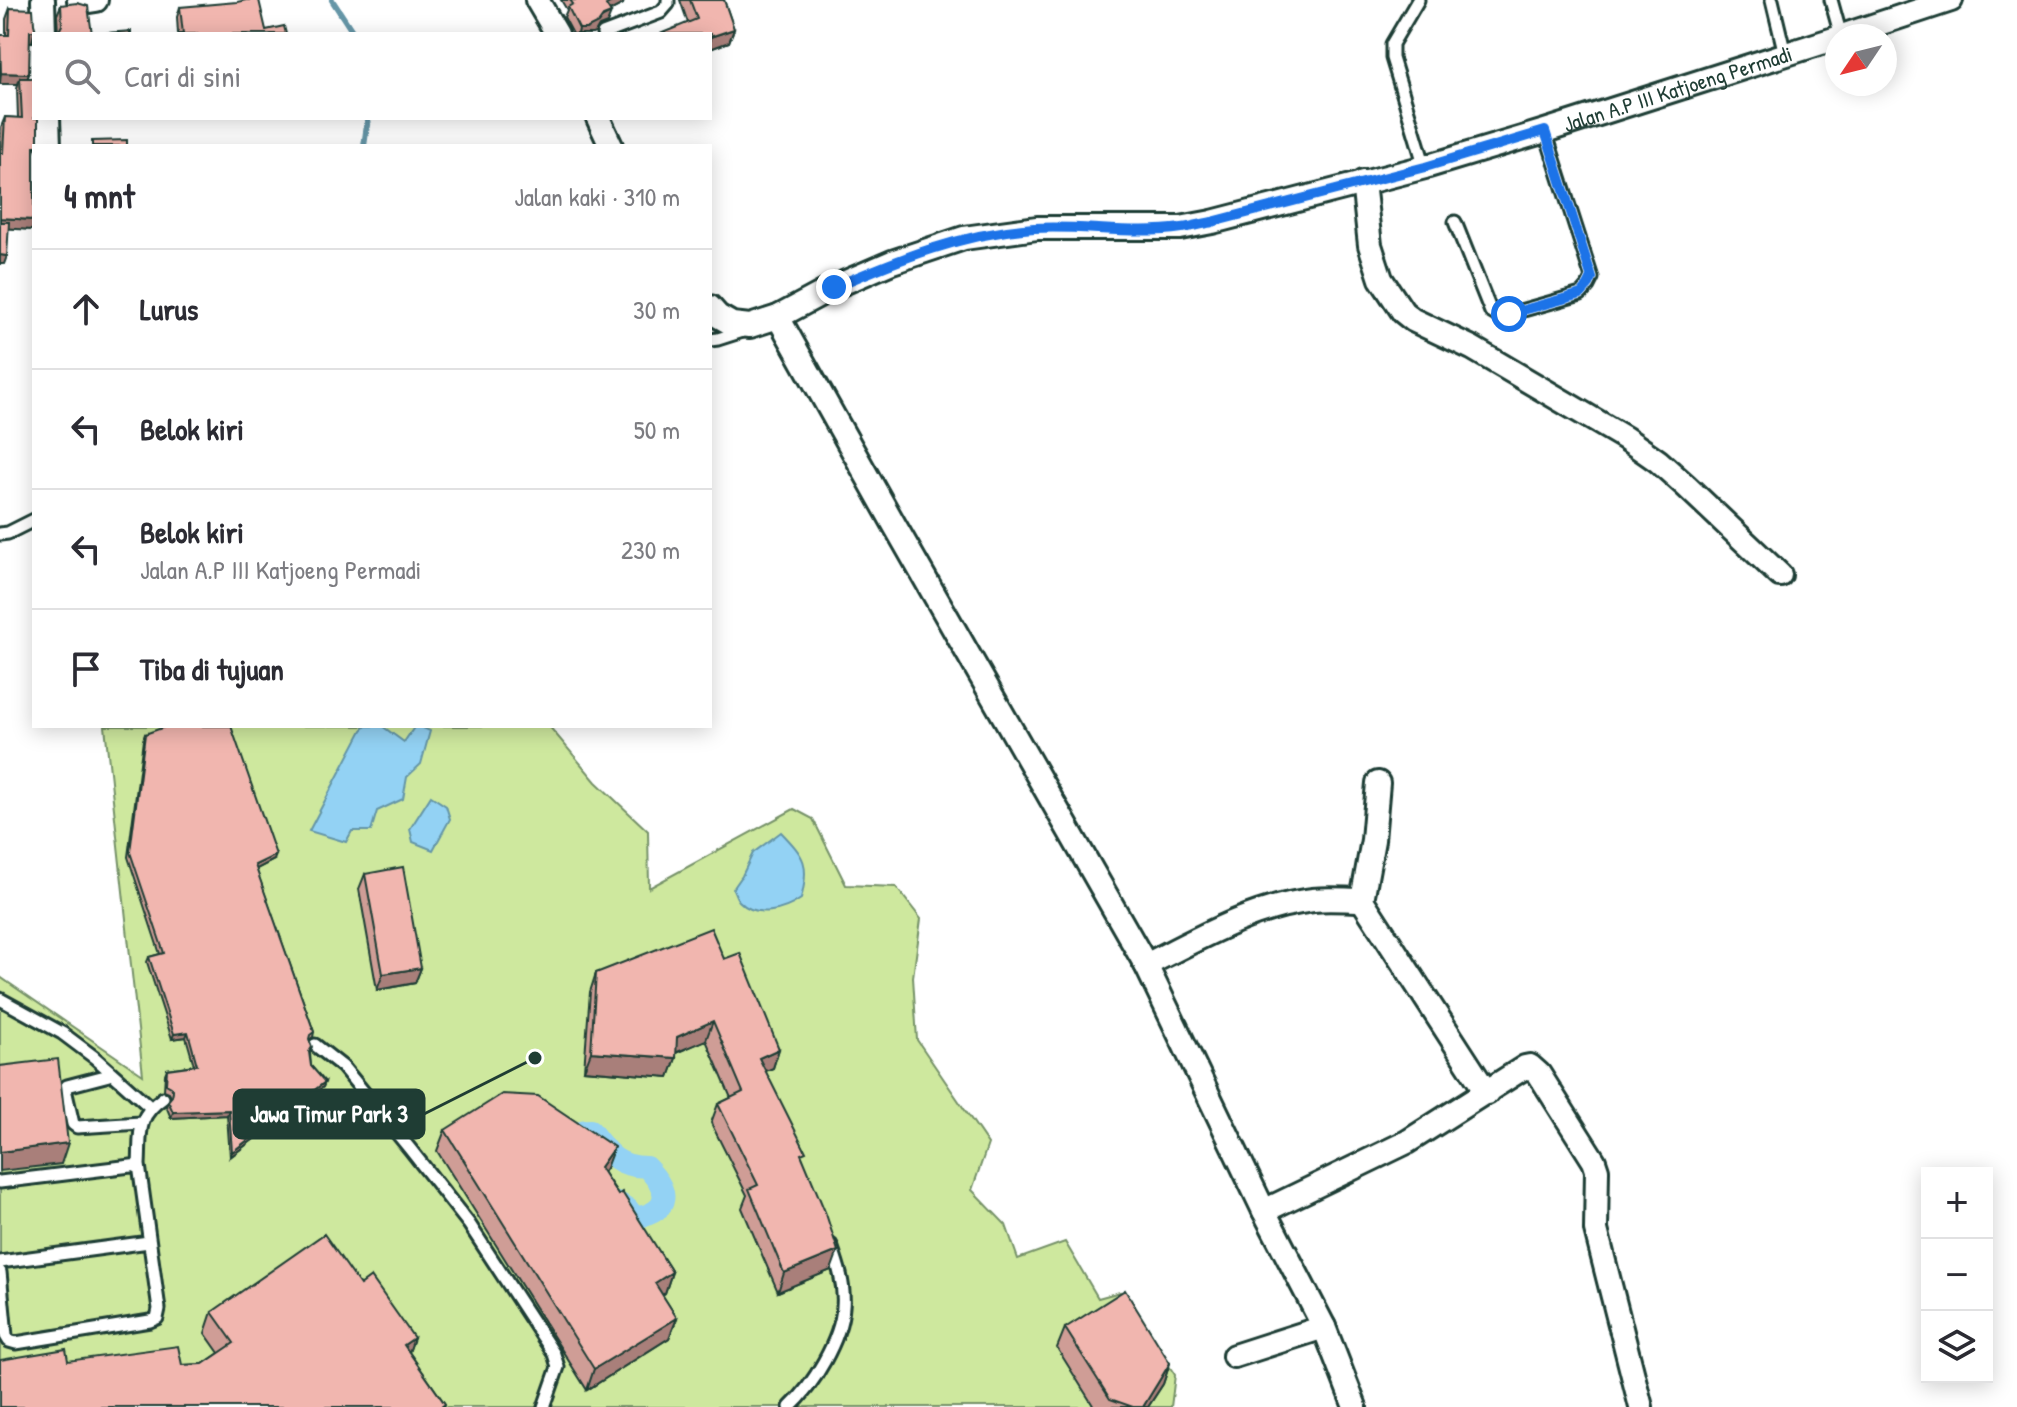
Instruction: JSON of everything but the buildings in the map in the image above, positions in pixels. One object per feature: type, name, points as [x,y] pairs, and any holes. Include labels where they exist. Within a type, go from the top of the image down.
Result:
[{"type":"street","points":[[43,0],[44,32]]},
{"type":"street","points":[[79,0],[96,0]]},
{"type":"street","points":[[537,0],[556,32]]},
{"type":"street","name":"Jalan A.P III Katjoeng Permadi","points":[[1879,24],[1951,0]]},
{"type":"street","name":"Jalan A.P III Katjoeng Permadi","points":[[750,326],[778,317],[834,287],[892,262],[964,238],[1037,228],[1180,228],[1224,219],[1425,167],[1825,42]]},
{"type":"street","points":[[48,120],[49,144]]},
{"type":"street","points":[[599,120],[610,144]]},
{"type":"street","points":[[1363,182],[1370,245],[1381,279],[1403,312],[1413,320],[1472,348],[1625,438],[1658,461],[1780,575]]},
{"type":"street","points":[[712,309],[732,324],[750,326]]},
{"type":"street","points":[[778,317],[1146,965],[1264,1211],[1324,1327],[1355,1407]]},
{"type":"street","points":[[1378,783],[1373,840],[1362,900],[1487,1093]]},
{"type":"street","points":[[1146,965],[1204,935],[1284,905],[1315,900],[1362,900]]},
{"type":"street","points":[[1264,1211],[1407,1142],[1525,1067],[1534,1068],[1597,1170],[1596,1230],[1641,1407]]},
{"type":"street","points":[[1234,1356],[1324,1327]]},
{"type":"lane","points":[[608,32],[661,12],[668,0]]},
{"type":"lane","points":[[1418,0],[1392,44],[1392,58],[1425,167]]},
{"type":"lane","points":[[1772,0],[1785,54]]},
{"type":"lane","points":[[1831,0],[1837,24]]},
{"type":"lane","points":[[1455,222],[1491,312],[1496,315],[1581,294],[1592,278],[1545,131]]},
{"type":"lane","points":[[712,340],[741,332],[750,326]]},
{"type":"lane","points":[[0,534],[32,521]]},
{"type":"lane","points":[[0,999],[62,1033],[150,1107]]},
{"type":"lane","points":[[315,1045],[343,1067],[469,1224],[554,1354],[558,1367],[544,1407]]},
{"type":"lane","points":[[113,1074],[67,1086],[65,1089],[73,1124],[77,1127],[141,1123]]},
{"type":"lane","points":[[0,1272],[9,1341],[16,1343],[157,1318],[159,1309],[139,1165],[141,1123],[150,1107],[163,1098]]},
{"type":"lane","points":[[0,1182],[139,1165]]},
{"type":"lane","points":[[790,1407],[822,1364],[837,1333],[843,1308],[842,1277],[829,1239]]},
{"type":"lane","points":[[0,1262],[149,1242]]},
{"type":"green space","points":[[105,728],[551,728],[596,782],[648,831],[649,888],[794,809],[813,819],[846,885],[896,887],[921,919],[913,977],[917,1040],[988,1144],[972,1190],[1006,1225],[1018,1259],[1065,1242],[1098,1298],[1120,1292],[1175,1375],[1171,1407],[0,1407],[0,977],[143,1075]]},
{"type":"water","points":[[385,728],[404,742],[414,728],[430,731],[421,764],[407,777],[403,799],[377,811],[371,831],[352,831],[346,842],[309,831],[362,730]]},
{"type":"water","points":[[431,796],[446,806],[450,819],[433,850],[413,842],[410,829]]},
{"type":"water","points":[[781,832],[796,848],[803,862],[805,877],[801,899],[778,910],[753,910],[739,901],[733,889],[753,853]]},
{"type":"waterway","points":[[332,0],[353,32]]},
{"type":"waterway","points":[[364,144],[368,120]]},
{"type":"waterway","points":[[569,1143],[577,1133],[590,1130],[620,1161],[646,1167],[663,1192],[661,1205],[656,1210],[635,1218],[617,1202]]},
{"type":"place","name":"Jawa Timur Park 3","points":[[535,1058]]},
{"type":"route","points":[[834,287],[892,262],[964,238],[1037,228],[1180,228],[1425,167],[1545,131],[1592,278],[1581,294],[1509,314]]}]
